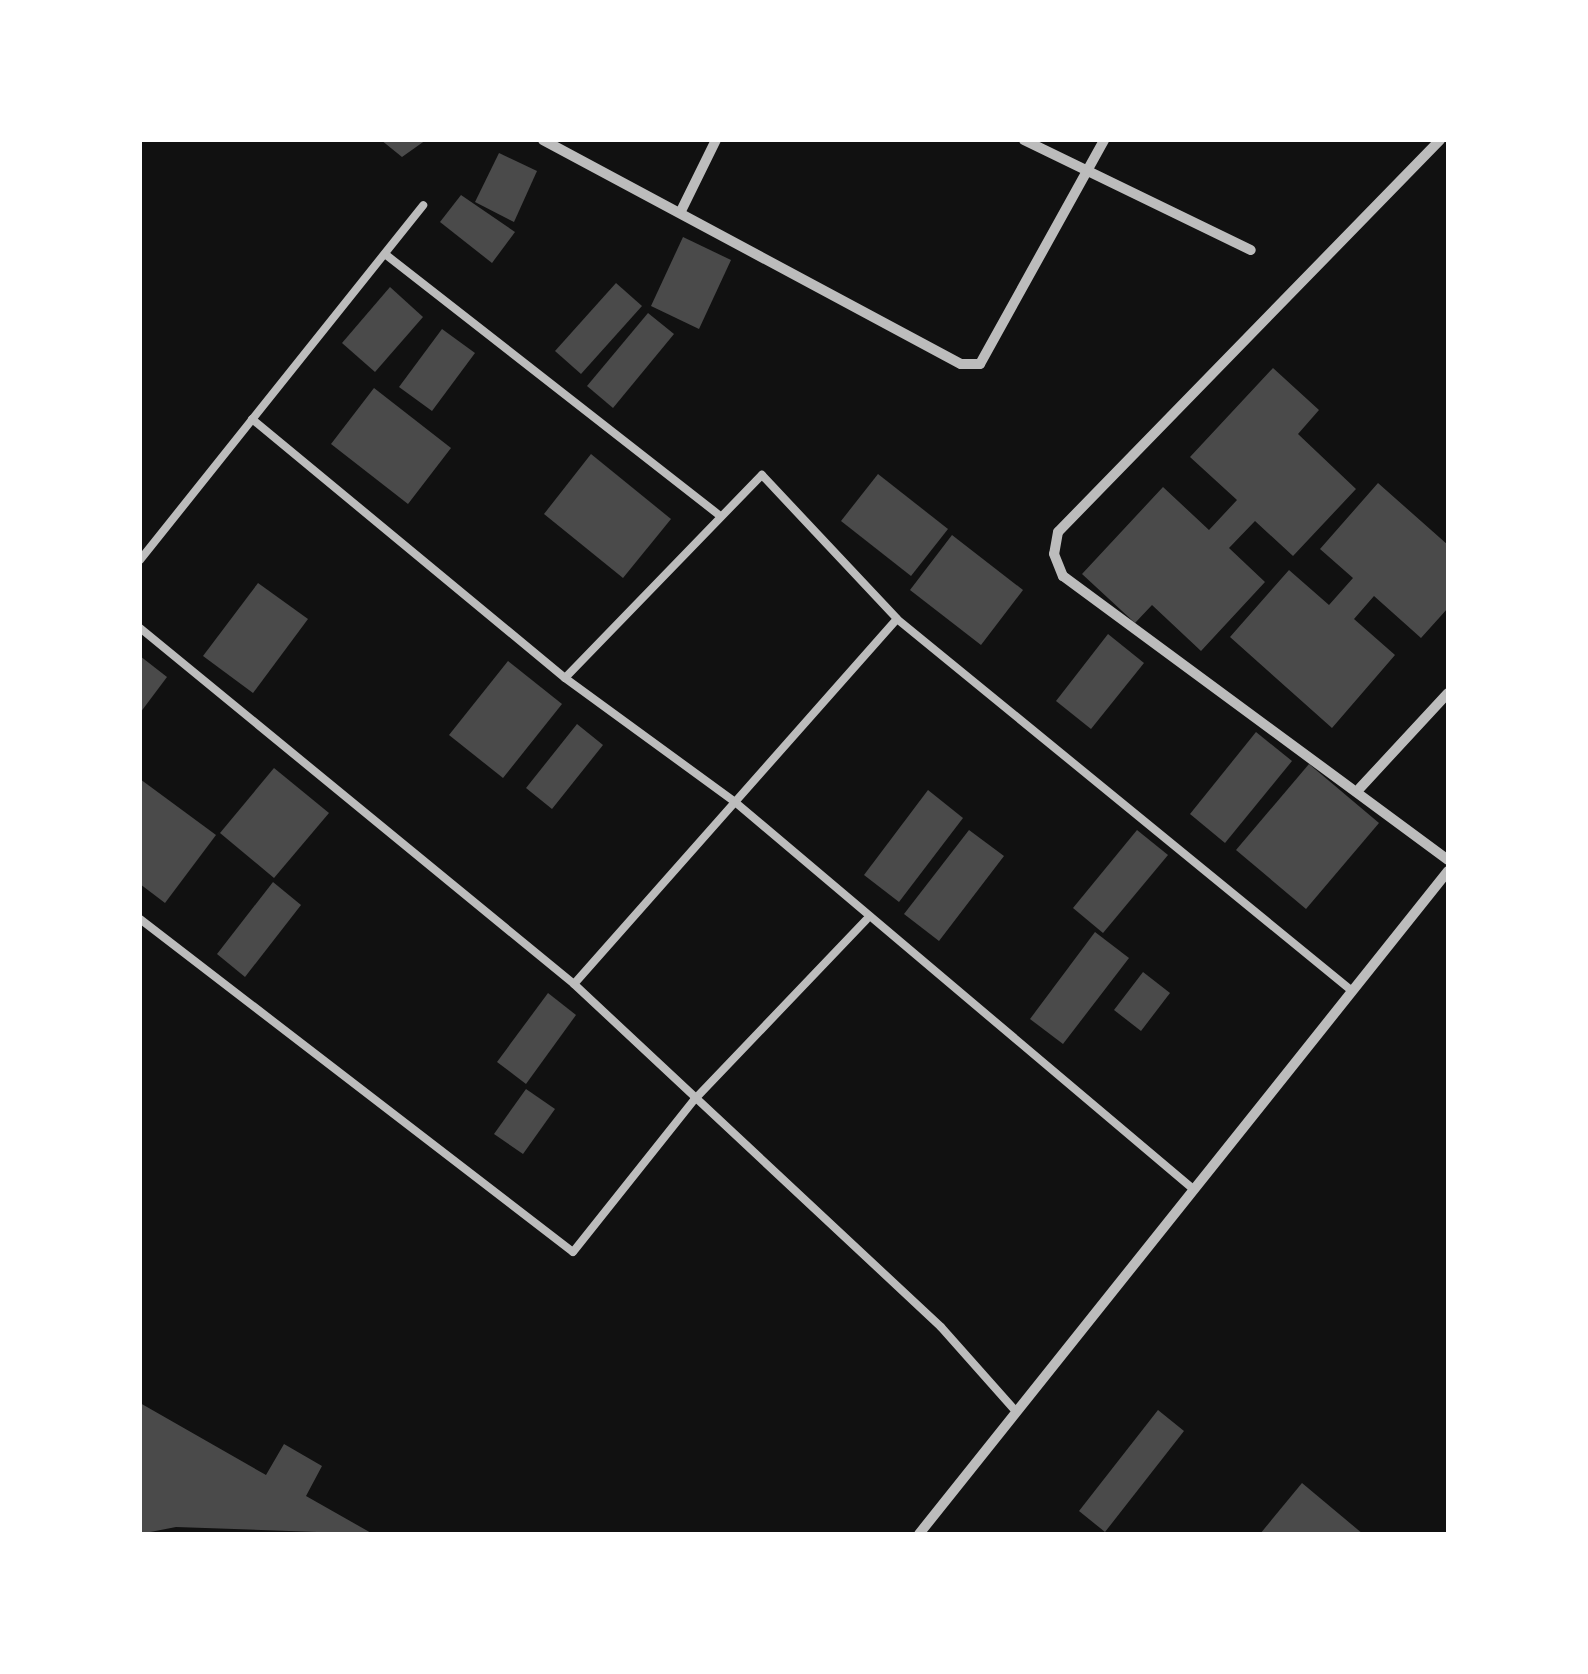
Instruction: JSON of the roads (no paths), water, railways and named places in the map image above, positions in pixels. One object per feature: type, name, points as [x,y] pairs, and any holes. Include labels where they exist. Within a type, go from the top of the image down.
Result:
[{"type":"street","points":[[543,140],[681,210],[961,364],[980,364],[1104,140]]},
{"type":"street","points":[[681,210],[716,140]]},
{"type":"street","points":[[1024,140],[1252,250]]},
{"type":"street","points":[[1440,140],[1058,532],[1054,554],[1063,576],[1360,788],[1448,860]]},
{"type":"street","points":[[1360,788],[1448,693]]},
{"type":"street","points":[[919,1534],[1013,1408],[1448,871]]},
{"type":"lane","points":[[140,560],[423,205]]},
{"type":"lane","points":[[384,254],[720,515]]},
{"type":"lane","points":[[252,418],[566,678],[735,802],[866,920],[1192,1188]]},
{"type":"lane","points":[[566,678],[762,475],[897,619],[1351,990]]},
{"type":"lane","points":[[574,984],[897,619]]},
{"type":"lane","points":[[140,628],[574,984],[694,1100],[942,1326],[1013,1408]]},
{"type":"lane","points":[[140,919],[573,1252],[694,1100],[866,920]]}]
